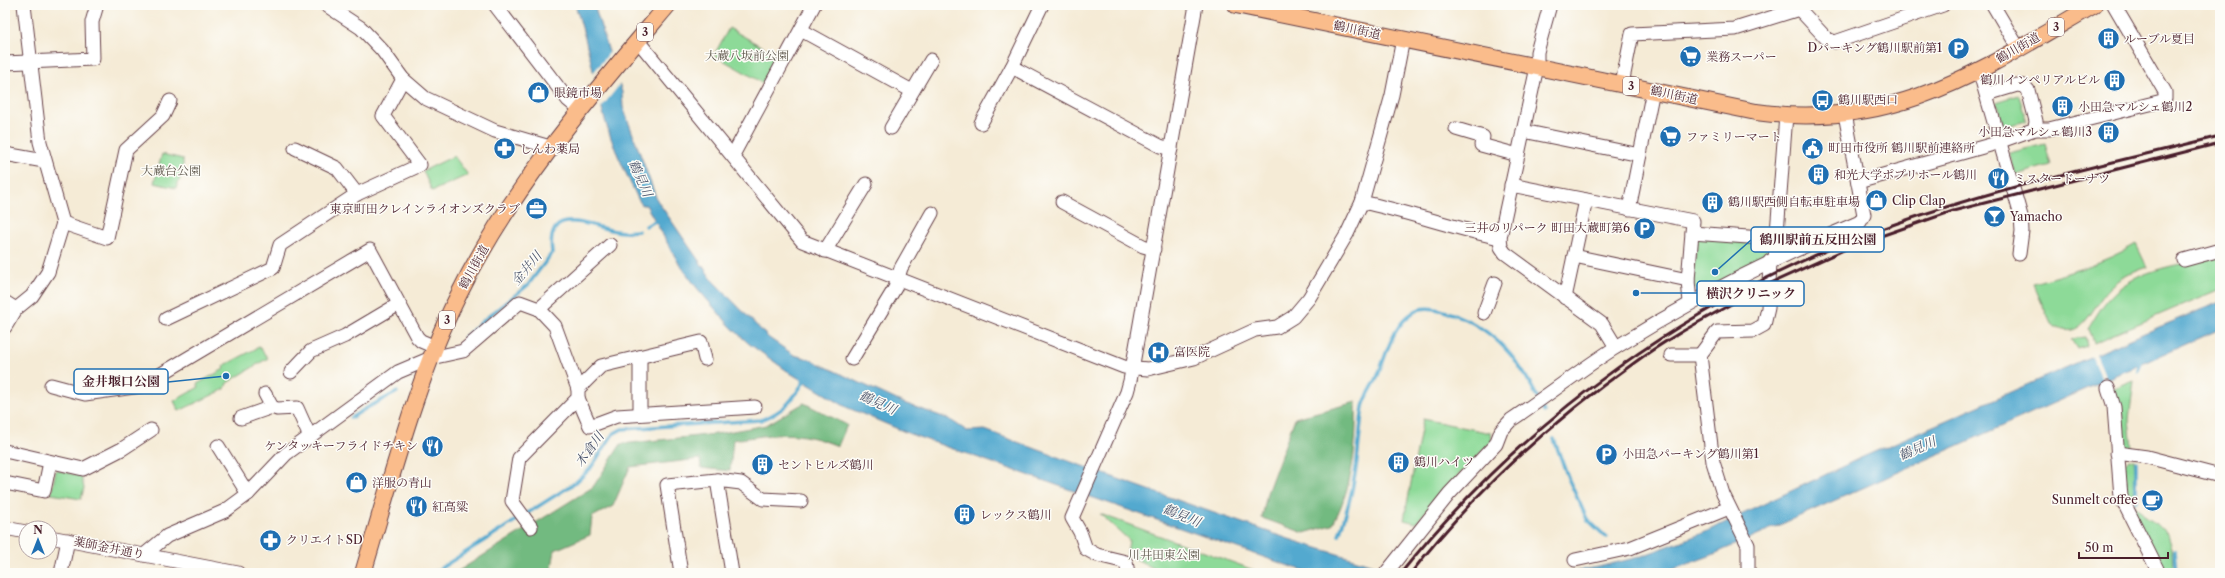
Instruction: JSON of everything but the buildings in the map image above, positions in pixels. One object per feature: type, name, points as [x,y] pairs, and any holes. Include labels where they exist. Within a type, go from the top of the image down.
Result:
[{"type":"main road","name":"鶴川街道","points":[[1237,5],[1756,112],[1786,115],[1845,114],[1879,109],[1923,96],[1953,84],[2019,49],[2094,5]]},
{"type":"main road","name":"鶴川街道","points":[[362,573],[410,418],[433,353],[472,268],[510,206],[550,147],[666,6]]},
{"type":"street","points":[[5,327],[10,305],[32,296],[48,272],[63,222],[44,162],[34,105],[24,5]]},
{"type":"street","points":[[5,63],[93,59],[92,22],[97,5]]},
{"type":"street","points":[[326,5],[361,28],[382,50],[403,79],[425,98],[466,119],[495,131],[550,147]]},
{"type":"street","points":[[495,5],[568,100],[580,110]]},
{"type":"street","points":[[733,155],[814,5]]},
{"type":"street","points":[[981,123],[1012,67],[1042,5]]},
{"type":"street","points":[[1128,573],[1126,562],[1097,555],[1086,549],[1080,532],[1072,518],[1079,498],[1097,464],[1127,392],[1133,368],[1196,5]]},
{"type":"street","points":[[1550,5],[1537,52],[1537,67],[1500,238],[1501,247],[1505,253],[1602,324],[1616,347]]},
{"type":"street","points":[[1622,84],[1632,34],[1735,29],[1798,7],[1827,39],[1835,42],[1943,5]]},
{"type":"street","points":[[1993,5],[2019,49]]},
{"type":"street","points":[[1858,182],[1990,145],[2000,140],[2035,129],[2049,129],[2165,99],[2165,92],[2114,5]]},
{"type":"street","points":[[801,30],[912,92]]},
{"type":"street","points":[[638,41],[802,240],[825,251],[1124,367],[1148,369],[1194,358],[1255,330],[1277,327],[1294,317],[1309,298],[1347,234],[1362,202],[1392,95],[1402,39]]},
{"type":"street","points":[[892,128],[931,60]]},
{"type":"street","points":[[1012,67],[1160,146],[1171,149]]},
{"type":"street","points":[[1979,70],[2000,140],[2022,223],[2018,254]]},
{"type":"street","points":[[166,319],[273,268],[280,245],[357,194],[420,165],[383,116],[403,79]]},
{"type":"street","points":[[1987,94],[2017,85],[2024,86],[2028,90],[2030,96],[2036,121],[2035,129]]},
{"type":"street","points":[[1629,208],[1653,90]]},
{"type":"street","points":[[63,222],[106,238],[126,150],[163,116],[170,101]]},
{"type":"street","points":[[1386,573],[1449,494],[1496,444],[1501,430],[1525,411],[1616,347],[1690,303],[1773,260],[1860,222],[1864,215],[1845,114]]},
{"type":"street","points":[[1748,573],[1748,545],[1730,510],[1713,462],[1700,355],[1718,332],[1753,331],[1764,325],[1768,308],[1776,239],[1786,115]]},
{"type":"street","points":[[1456,129],[1483,137],[1481,145],[1518,154]]},
{"type":"street","points":[[1523,131],[1640,155]]},
{"type":"street","points":[[295,148],[337,168],[357,194]]},
{"type":"street","points":[[5,154],[44,162]]},
{"type":"street","points":[[825,251],[866,184]]},
{"type":"street","points":[[1511,185],[1693,221],[1688,280],[1690,303]]},
{"type":"street","points":[[1565,298],[1586,200]]},
{"type":"street","points":[[1062,202],[1143,246],[1154,249]]},
{"type":"street","points":[[1362,202],[1401,210],[1456,229],[1500,238]]},
{"type":"street","points":[[852,359],[894,288],[900,268],[932,213]]},
{"type":"street","points":[[1692,233],[1776,239]]},
{"type":"street","points":[[539,309],[610,245]]},
{"type":"street","points":[[51,386],[88,399],[141,386],[370,250],[417,337],[433,353]]},
{"type":"street","points":[[2184,260],[2220,250]]},
{"type":"street","points":[[1574,256],[1688,280]]},
{"type":"street","points":[[1484,313],[1495,283]]},
{"type":"street","points":[[144,555],[167,536],[225,511],[248,494],[286,454],[398,372],[433,353],[463,351],[520,302],[539,309],[555,326],[590,426],[617,416],[754,407]]},
{"type":"street","points":[[291,372],[311,351],[345,336],[399,304]]},
{"type":"street","points":[[529,524],[512,500],[519,458],[601,366],[701,342],[705,359]]},
{"type":"street","points":[[1671,355],[1700,355]]},
{"type":"street","points":[[640,357],[640,414]]},
{"type":"street","points":[[2108,388],[2114,407],[2119,491],[2123,504],[2159,573]]},
{"type":"street","points":[[265,394],[272,407]]},
{"type":"street","points":[[241,418],[272,407],[277,409],[297,408],[310,437]]},
{"type":"street","points":[[5,451],[83,469],[122,449],[151,430]]},
{"type":"street","points":[[218,446],[248,494]]},
{"type":"street","points":[[2117,453],[2147,457],[2220,476]]},
{"type":"street","points":[[5,484],[44,491],[50,462]]},
{"type":"street","points":[[717,480],[732,573]]},
{"type":"street","points":[[681,573],[668,484],[717,480],[741,483],[763,499],[801,500]]},
{"type":"street","points":[[1575,560],[1630,548],[1730,510]]},
{"type":"street","points":[[5,528],[18,530]]},
{"type":"street","name":"薬師金井通り","points":[[58,538],[238,573]]},
{"type":"street","points":[[61,573],[68,540]]},
{"type":"green space","name":"大蔵八坂前公園","points":[[729,28],[780,57],[765,84],[714,55]]},
{"type":"green space","points":[[2019,95],[2026,121],[2004,127],[1996,102]]},
{"type":"green space","points":[[2045,144],[2051,165],[2016,175],[2009,153]]},
{"type":"green space","name":"大蔵台公園","points":[[162,154],[183,159],[183,172],[176,188],[154,183]]},
{"type":"green space","points":[[454,156],[468,175],[432,191],[423,171]]},
{"type":"green space","points":[[1697,237],[1770,244],[1770,251],[1766,258],[1699,291],[1692,287]]},
{"type":"green space","points":[[2136,244],[2147,267],[2126,276],[2112,286],[2102,297],[2085,322],[2078,327],[2071,330],[2062,330],[2051,324],[2033,283],[2099,262]]},
{"type":"green space","points":[[2220,256],[2220,289],[2093,343],[2088,329],[2105,303],[2122,287],[2134,279],[2162,268]]},
{"type":"green space","points":[[2085,337],[2087,346],[2077,349],[2071,339]]},
{"type":"green space","points":[[259,347],[268,358],[227,383],[225,389],[179,411],[174,401],[199,387],[197,384],[224,369],[223,366]]},
{"type":"green space","points":[[2134,380],[2129,419],[2132,448],[2127,448],[2121,442],[2112,389]]},
{"type":"green space","points":[[1356,402],[1356,434],[1349,481],[1345,496],[1332,525],[1304,533],[1262,518],[1267,493],[1295,418]]},
{"type":"green space","points":[[804,403],[847,425],[838,446],[810,437],[797,435],[786,434],[762,436],[733,440],[730,471],[701,468],[700,459],[630,467],[613,506],[592,517],[590,535],[555,550],[551,573],[455,573],[593,487],[621,444],[716,434],[766,425]]},
{"type":"green space","points":[[1423,419],[1491,433],[1492,441],[1445,489],[1416,523],[1404,520]]},
{"type":"green space","points":[[2129,459],[2134,460],[2135,471],[2133,503],[2144,515],[2155,522],[2168,535],[2173,551],[2174,573],[2164,573],[2126,493],[2123,465]]},
{"type":"green space","points":[[56,470],[81,476],[84,488],[81,499],[51,494]]},
{"type":"green space","name":"川井田東公園","points":[[1100,514],[1259,573],[1162,573],[1127,554],[1129,540]]},
{"type":"water","name":"鶴見川","points":[[575,5],[594,5],[622,92],[623,107],[657,200],[713,281],[769,338],[794,355],[809,359],[901,402],[949,419],[967,431],[985,430],[1251,526],[1396,573],[1314,573],[1292,567],[910,434],[846,407],[790,373],[748,343],[730,326],[697,288],[678,262],[646,205],[642,205],[638,199],[608,130],[584,34]]},
{"type":"water","name":"鶴見川","points":[[2220,302],[2220,329],[1712,555],[1663,573],[1559,573],[1598,567],[1639,557],[1703,533],[1856,460],[2158,327]]},
{"type":"pier","points":[[610,52],[621,83],[601,108],[593,73]]},
{"type":"pier","points":[[2095,352],[2108,382],[2104,383],[2091,354]]},
{"type":"waterway","name":"金井川","points":[[646,226],[657,220]]},
{"type":"waterway","name":"金井川","points":[[465,337],[528,285],[552,253],[552,237],[556,227],[564,223],[574,222],[623,232],[638,231]]},
{"type":"waterway","points":[[1339,535],[1353,486],[1364,404],[1376,380],[1390,343],[1400,325],[1414,312],[1430,308],[1442,310],[1474,324],[1487,333],[1500,343],[1511,355],[1529,382],[1544,412]]},
{"type":"waterway","points":[[2138,371],[2140,362]]},
{"type":"waterway","name":"木倉川","points":[[433,573],[575,483],[590,469],[613,434],[622,429],[761,420],[776,413],[788,404],[806,378]]},
{"type":"waterway","name":"金井川","points":[[351,418],[368,407],[397,392]]},
{"type":"waterway","points":[[1554,439],[1568,478],[1587,519],[1606,537]]},
{"type":"waterway","points":[[2136,462],[2136,501]]},
{"type":"waterway","points":[[2175,550],[2177,573]]},
{"type":"railway","points":[[1401,573],[1450,516],[1503,462],[1559,413],[1618,367],[1681,326],[1746,289],[1814,256],[1884,228],[1925,214],[2009,189],[2220,136]]},
{"type":"railway","points":[[1762,287],[1855,245],[1953,211],[2220,143]]},
{"type":"railway","points":[[1411,573],[1435,543],[1487,487],[1573,409],[1647,354],[1689,328],[1746,296]]},
{"type":"place","name":"ルーブル夏目","points":[[2108,39]]},
{"type":"place","name":"Dパーキング鶴川駅前第1","points":[[1958,48]]},
{"type":"place","name":"業務スーパー","points":[[1691,57]]},
{"type":"place","name":"鶴川インペリアルビル","points":[[2115,80]]},
{"type":"place","name":"眼鏡市場","points":[[538,93]]},
{"type":"place","name":"鶴川駅西口","points":[[1823,100]]},
{"type":"place","name":"小田急マルシェ鶴川2","points":[[2063,107]]},
{"type":"place","name":"小田急マルシェ鶴川3","points":[[2108,132]]},
{"type":"place","name":"ファミリーマート","points":[[1670,137]]},
{"type":"place","name":"町田市役所 鶴川駅前連絡所","points":[[1813,148]]},
{"type":"place","name":"しんわ薬局","points":[[505,149]]},
{"type":"place","name":"和光大学ポプリホール鶴川","points":[[1818,175]]},
{"type":"place","name":"ミスタードーナツ","points":[[1998,179]]},
{"type":"place","name":"Clip Clap","points":[[1876,201]]},
{"type":"place","name":"鶴川駅西側自転車駐車場","points":[[1712,202]]},
{"type":"place","name":"東京町田クレインライオンズクラブ","points":[[536,209]]},
{"type":"place","name":"Yamacho","points":[[1995,217]]},
{"type":"place","name":"三井のリパーク 町田大蔵町第6","points":[[1645,228]]},
{"type":"place","name":"鶴川駅前五反田公園","points":[[1715,272]]},
{"type":"place","name":"横沢クリニック","points":[[1636,293]]},
{"type":"place","name":"富医院","points":[[1158,352]]},
{"type":"place","name":"金井堰口公園","points":[[226,376]]},
{"type":"place","name":"ケンタッキーフライドチキン","points":[[433,446]]},
{"type":"place","name":"小田急パーキング鶴川第1","points":[[1607,454]]},
{"type":"place","name":"鶴川ハイツ","points":[[1398,462]]},
{"type":"place","name":"セントヒルズ鶴川","points":[[763,465]]},
{"type":"place","name":"洋服の青山","points":[[356,483]]},
{"type":"place","name":"Sunmelt coffee","points":[[2153,500]]},
{"type":"place","name":"紅高粱","points":[[417,507]]},
{"type":"place","name":"レックス鶴川","points":[[965,515]]},
{"type":"place","name":"クリエイトSD","points":[[270,540]]}]
